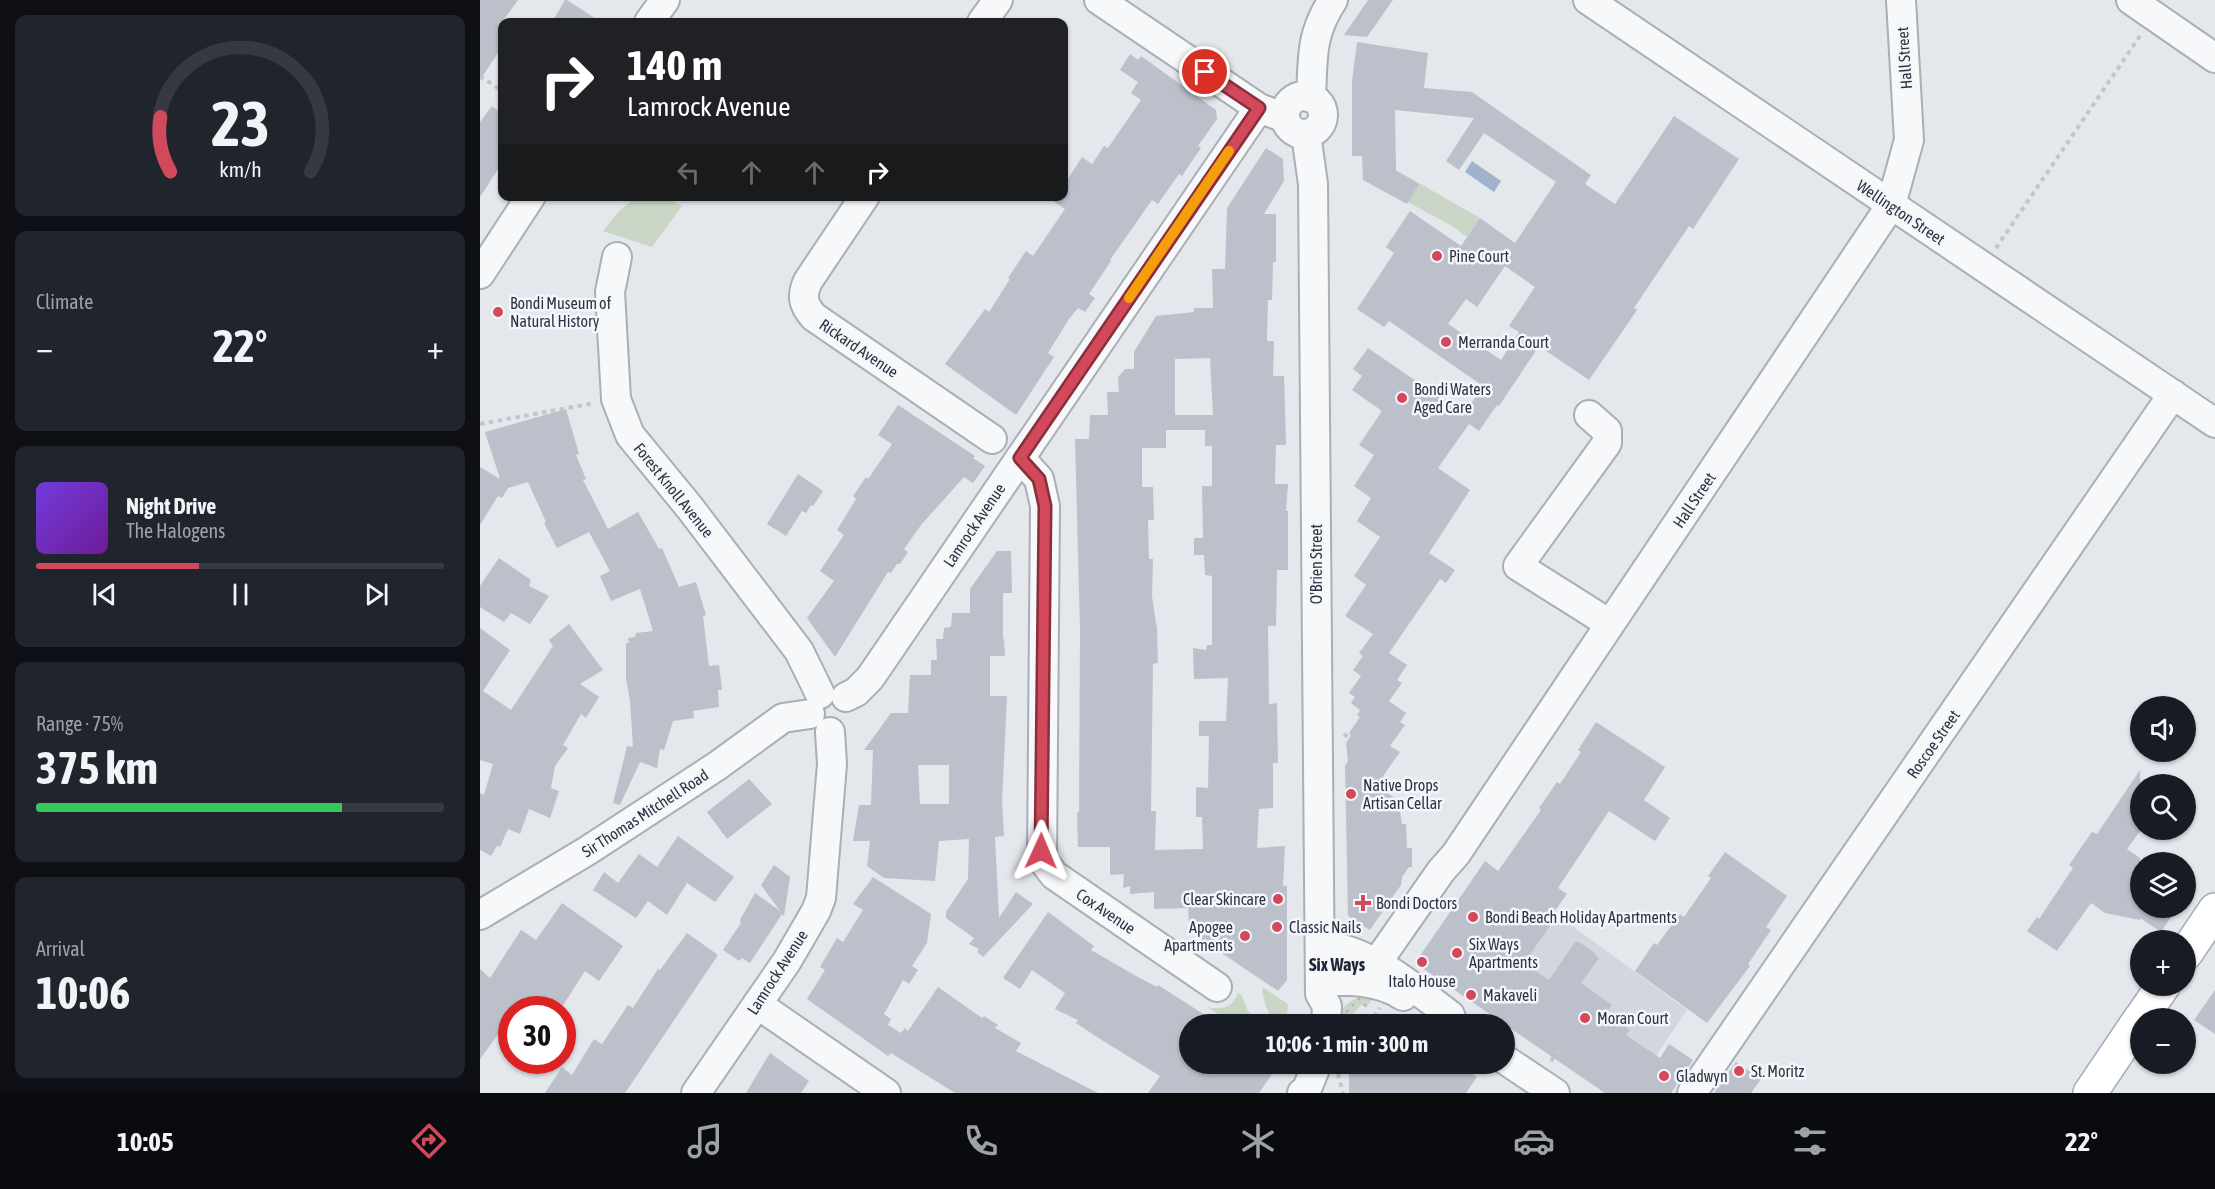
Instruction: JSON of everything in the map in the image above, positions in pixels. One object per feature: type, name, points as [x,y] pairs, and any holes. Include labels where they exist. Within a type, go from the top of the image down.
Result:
[{"type":"main road","points":[[2196,938],[2215,910]]},
{"type":"main road","points":[[2090,1093],[2130,1035]]},
{"type":"street","points":[[652,18],[665,0]]},
{"type":"street","points":[[985,18],[998,0]]},
{"type":"street","points":[[1099,0],[1259,108],[1296,126],[1315,130],[1322,119],[1320,107],[1311,98],[1314,44],[1321,18],[1333,0]]},
{"type":"street","name":"Wellington Street","points":[[1588,0],[2215,423]]},
{"type":"street","name":"Hall Street","points":[[1376,964],[1456,854],[1891,205],[1909,140],[1901,0]]},
{"type":"street","points":[[2131,0],[2215,58]]},
{"type":"street","name":"Lamrock Avenue","points":[[696,1093],[787,961],[821,898],[832,764],[826,709],[855,692],[870,678],[1259,108]]},
{"type":"street","name":"O'Brien Street","points":[[1296,126],[1312,184],[1320,988],[1327,1006],[1327,1014]]},
{"type":"street","points":[[480,273],[528,201]]},
{"type":"street","name":"Rickard Avenue","points":[[862,201],[808,281],[803,300],[807,310],[992,439]]},
{"type":"street","name":"Forest Knoll Avenue","points":[[617,257],[610,292],[616,399],[630,435],[690,508],[799,651],[826,709]]},
{"type":"street","name":"Roscoe Street","points":[[1692,1093],[2173,394]]},
{"type":"street","points":[[1589,415],[1607,431],[1607,443],[1518,566],[1610,624]]},
{"type":"street","name":"Cox Avenue","points":[[1020,458],[1039,479],[1045,506],[1042,859],[1054,875],[1217,987]]},
{"type":"street","name":"Sir Thomas Mitchell Road","points":[[480,915],[627,825],[717,766],[783,718],[826,709]]},
{"type":"street","points":[[1320,945],[1337,946],[1359,954],[1400,978],[1449,1014]]},
{"type":"street","points":[[1320,988],[1356,981],[1392,989],[1430,1014]]},
{"type":"street","name":"O'Brien Street","points":[[1312,1014],[1313,1004],[1320,988]]},
{"type":"street","points":[[757,1004],[886,1093]]},
{"type":"street","points":[[1515,1066],[1554,1093]]},
{"type":"street","points":[[1292,1093],[1292,1084],[1297,1074]]},
{"type":"street","points":[[1302,1093],[1322,1074]]},
{"type":"path","points":[[1983,267],[2155,15]]},
{"type":"path","points":[[480,76],[498,88]]},
{"type":"path","points":[[480,424],[591,403]]},
{"type":"path","points":[[1344,734],[1349,738]]},
{"type":"path","points":[[1376,1014],[1385,1000]]},
{"type":"path","points":[[1551,1060],[1561,1046]]},
{"type":"path","points":[[1332,1074],[1343,1093]]},
{"type":"shaded area","points":[[1485,862],[1687,1010],[1631,1093],[1605,1093],[1515,1031],[1515,1014],[1490,1014],[1452,988]]},
{"type":"green space","points":[[1396,170],[1480,218],[1467,237],[1452,226],[1391,193],[1390,172]]},
{"type":"green space","points":[[631,201],[673,201],[682,206],[652,247],[603,231],[619,211]]},
{"type":"green space","points":[[1262,987],[1288,1004],[1287,1014],[1270,1014]]},
{"type":"green space","points":[[1238,993],[1241,994],[1250,1014],[1218,1014],[1207,1007],[1226,1007],[1233,1002]]},
{"type":"green space","points":[[1364,996],[1374,996],[1366,1008],[1361,1005],[1353,1014],[1339,1014],[1345,1005]]},
{"type":"water","points":[[1472,161],[1501,181],[1494,192],[1465,172]]},
{"type":"building","points":[[480,0],[518,0],[505,18],[498,18],[498,53],[480,80]]},
{"type":"building","points":[[567,0],[595,18],[554,18]]},
{"type":"building","points":[[1368,0],[1393,0],[1367,37],[1344,35]]},
{"type":"building","points":[[1357,42],[1428,53],[1424,88],[1472,92],[1591,175],[1585,184],[1615,204],[1674,116],[1739,159],[1693,229],[1689,226],[1634,308],[1637,310],[1589,380],[1539,346],[1499,406],[1497,405],[1479,431],[1469,424],[1438,468],[1470,490],[1429,553],[1455,570],[1446,583],[1440,579],[1389,653],[1407,665],[1397,680],[1402,683],[1389,701],[1406,713],[1400,722],[1405,725],[1390,746],[1400,752],[1383,776],[1384,791],[1398,800],[1402,824],[1406,824],[1407,848],[1412,848],[1412,867],[1409,867],[1402,877],[1401,885],[1370,930],[1348,916],[1345,766],[1348,761],[1346,743],[1351,735],[1349,733],[1360,717],[1357,715],[1360,710],[1351,703],[1355,697],[1349,693],[1361,676],[1353,670],[1363,656],[1359,653],[1373,634],[1345,616],[1366,585],[1354,576],[1380,537],[1357,521],[1371,498],[1354,486],[1374,455],[1359,445],[1382,411],[1352,390],[1362,376],[1353,369],[1368,348],[1464,414],[1483,386],[1389,321],[1384,327],[1357,309],[1394,253],[1386,247],[1410,211],[1461,246],[1480,218],[1515,243],[1556,182],[1484,133],[1459,170],[1446,161],[1474,118],[1395,110],[1396,171],[1419,184],[1407,204],[1363,180],[1362,156],[1352,156],[1352,81]],"holes":[[[1505,266],[1535,287],[1509,326],[1519,332],[1501,360],[1448,324],[1466,299],[1477,307]]]},
{"type":"building","points":[[1130,54],[1138,60],[1141,56],[1216,110],[1217,119],[1198,146],[1201,148],[1182,176],[1179,174],[1158,204],[1152,200],[1110,260],[1089,294],[1095,298],[1085,312],[1078,308],[1069,319],[1048,353],[1054,357],[1016,415],[945,364],[985,309],[989,312],[1026,251],[1033,256],[1065,209],[1053,201],[1068,201],[1068,179],[1082,157],[1092,164],[1104,146],[1108,148],[1141,100],[1131,93],[1138,82],[1120,70]]},
{"type":"building","points":[[492,106],[498,111],[498,169],[480,197],[480,122]]},
{"type":"building","points":[[1266,148],[1283,159],[1284,181],[1264,214],[1276,214],[1276,262],[1273,262],[1272,300],[1268,300],[1267,341],[1274,341],[1273,376],[1284,376],[1286,445],[1276,445],[1275,484],[1288,484],[1286,511],[1288,511],[1288,570],[1277,570],[1276,626],[1268,626],[1269,704],[1277,703],[1278,763],[1273,763],[1273,808],[1259,809],[1257,848],[1285,846],[1283,886],[1287,886],[1287,980],[1278,991],[1201,939],[1205,933],[1189,922],[1188,908],[1154,909],[1154,892],[1130,894],[1130,886],[1123,888],[1124,874],[1110,875],[1110,847],[1078,847],[1080,630],[1075,439],[1089,439],[1090,415],[1108,415],[1107,392],[1119,392],[1118,377],[1125,369],[1134,369],[1134,352],[1156,316],[1194,312],[1194,308],[1213,308],[1212,269],[1225,269],[1227,208]],"holes":[[[1210,358],[1213,415],[1175,415],[1175,359]],[[1166,430],[1205,430],[1205,446],[1212,446],[1212,486],[1202,486],[1203,538],[1194,538],[1194,555],[1204,555],[1205,575],[1212,576],[1212,645],[1207,645],[1206,650],[1193,648],[1194,679],[1228,678],[1226,721],[1199,721],[1199,736],[1209,736],[1208,788],[1196,787],[1196,817],[1202,817],[1203,849],[1155,850],[1156,811],[1151,811],[1153,664],[1158,663],[1157,629],[1152,596],[1153,559],[1149,559],[1148,520],[1154,520],[1153,487],[1142,487],[1142,448],[1166,448]]]},
{"type":"building","points":[[898,405],[975,456],[973,458],[985,466],[973,483],[964,477],[921,525],[904,549],[908,552],[891,573],[888,572],[835,657],[807,618],[834,581],[820,571],[844,535],[837,530],[856,499],[853,496],[866,477],[868,479],[892,444],[878,435]]},
{"type":"building","points":[[566,409],[579,454],[576,455],[586,479],[583,480],[608,529],[638,512],[659,549],[662,548],[679,587],[696,582],[706,615],[703,616],[709,666],[719,665],[722,690],[718,690],[719,707],[693,711],[694,718],[673,721],[664,750],[660,749],[657,768],[640,762],[620,805],[613,803],[627,746],[633,747],[626,679],[626,643],[629,643],[628,638],[635,637],[636,633],[653,631],[640,589],[611,601],[600,576],[610,571],[589,532],[557,548],[544,523],[546,522],[528,482],[508,488],[502,498],[498,496],[480,525],[480,467],[500,479],[485,432]]},
{"type":"building","points":[[798,474],[823,491],[806,513],[802,511],[786,536],[767,524]]},
{"type":"building","points":[[997,551],[1011,551],[1012,593],[1003,593],[1005,656],[990,656],[990,696],[1007,696],[1002,802],[1004,836],[995,837],[999,918],[1016,892],[1033,904],[983,957],[977,952],[979,949],[969,944],[974,938],[946,918],[946,912],[968,879],[969,839],[939,841],[935,881],[884,878],[867,866],[870,841],[853,841],[859,805],[871,805],[873,750],[864,750],[891,713],[908,713],[910,675],[931,675],[931,660],[937,660],[936,639],[943,639],[944,628],[951,627],[952,613],[970,613],[970,589]],"holes":[[[918,765],[949,765],[949,804],[920,804]]]},
{"type":"building","points":[[499,558],[531,580],[529,586],[549,596],[530,624],[511,613],[504,622],[480,607],[480,586]]},
{"type":"building","points":[[569,624],[603,670],[580,684],[599,697],[586,718],[581,714],[563,745],[568,748],[555,766],[551,788],[559,791],[550,818],[529,809],[520,834],[508,829],[500,847],[497,846],[491,856],[480,850],[480,793],[484,795],[493,764],[480,760],[480,628],[510,650],[483,691],[511,710],[553,646],[549,640]]},
{"type":"building","points":[[1596,722],[1665,767],[1644,800],[1670,818],[1655,841],[1609,811],[1558,888],[1567,894],[1546,923],[1550,926],[1524,963],[1549,980],[1575,942],[1579,942],[1596,954],[1599,958],[1581,983],[1612,1005],[1606,1014],[1630,1030],[1626,1035],[1660,1058],[1669,1044],[1693,1060],[1671,1093],[1605,1093],[1515,1031],[1515,1014],[1490,1014],[1415,963],[1485,861],[1498,871],[1541,810],[1539,808],[1557,782],[1560,784],[1581,752],[1578,750]]},
{"type":"building","points":[[749,779],[772,804],[727,839],[707,812]]},
{"type":"building","points":[[2130,785],[2130,840],[2134,840],[2127,849],[2131,852],[2130,918],[2105,913],[2091,903],[2057,951],[2027,931],[2037,917],[2039,919],[2073,868],[2069,865],[2092,832],[2097,834]]},
{"type":"building","points":[[678,836],[734,877],[715,902],[687,883],[667,915],[648,901],[636,918],[593,890],[604,872],[618,883],[639,854],[657,867]]},
{"type":"building","points":[[1725,852],[1787,896],[1766,927],[1771,930],[1748,964],[1750,966],[1707,1023],[1635,971],[1654,943],[1657,945],[1680,914],[1684,917],[1711,878],[1708,876]]},
{"type":"building","points":[[774,865],[790,877],[784,916],[782,914],[750,963],[742,958],[739,961],[723,950],[741,923],[740,920],[755,893],[780,911],[761,885]]},
{"type":"building","points":[[873,877],[931,914],[927,943],[912,966],[918,970],[909,984],[903,980],[884,1014],[891,1019],[888,1025],[901,1033],[905,1028],[908,1031],[938,987],[982,1018],[984,1016],[998,1025],[995,1028],[1021,1043],[1016,1051],[1098,1093],[955,1093],[891,1053],[888,1056],[807,999],[825,970],[820,967],[837,938],[843,942],[863,910],[853,904]]},
{"type":"building","points":[[562,903],[623,946],[599,981],[585,971],[569,996],[498,996],[498,1034],[480,1059],[480,969],[490,978],[521,930],[536,940]]},
{"type":"building","points":[[1048,912],[1094,946],[1091,950],[1157,987],[1158,985],[1203,1014],[1179,1014],[1179,1074],[1272,1074],[1259,1093],[1148,1093],[1160,1076],[1076,1023],[1078,1020],[1055,1009],[1065,993],[1032,970],[1020,989],[1003,978]]},
{"type":"building","points":[[2140,918],[2170,918],[2162,930],[2158,930]]},
{"type":"building","points":[[687,933],[718,955],[625,1093],[545,1093],[557,1074],[576,1074],[576,1068],[594,1039],[602,1044],[628,1005],[633,1008],[658,969],[660,970]]},
{"type":"building","points":[[2215,990],[2215,1034],[2196,1021],[2196,1017]]},
{"type":"building","points":[[770,1053],[809,1081],[801,1093],[746,1093]]},
{"type":"building","name":"St. Moritz","points":[[1736,1062],[1761,1079],[1751,1093],[1714,1093]]},
{"type":"building","points":[[1349,1074],[1472,1074],[1477,1077],[1466,1093],[1349,1093]]},
{"type":"slow traffic","points":[[1129,298],[1229,151]]},
{"type":"place","name":"Pine Court","points":[[1437,256]]},
{"type":"place","name":"Bondi Museum of Natural History","points":[[498,312]]},
{"type":"place","name":"Merranda Court","points":[[1446,342]]},
{"type":"place","name":"Bondi Waters Aged Care","points":[[1402,398]]},
{"type":"place","name":"Native Drops Artisan Cellar","points":[[1351,794]]},
{"type":"place","name":"Clear Skincare","points":[[1278,899]]},
{"type":"place","name":"Bondi Doctors","points":[[1363,903]]},
{"type":"place","name":"Bondi Beach Holiday Apartments","points":[[1473,917]]},
{"type":"place","name":"Classic Nails","points":[[1277,927]]},
{"type":"place","name":"Apogee Apartments","points":[[1245,936]]},
{"type":"place","name":"Six Ways Apartments","points":[[1457,953]]},
{"type":"place","name":"Italo House","points":[[1422,962]]},
{"type":"place","name":"Makaveli","points":[[1471,995]]},
{"type":"place","name":"Moran Court","points":[[1585,1018]]},
{"type":"place","name":"St. Moritz","points":[[1739,1071]]},
{"type":"place","name":"Gladwyn","points":[[1664,1076]]},
{"type":"district","name":"Six Ways","points":[[1337,965]]},
{"type":"route","points":[[1041,851],[1045,506],[1039,479],[1020,458],[1259,108],[1205,72]]}]
